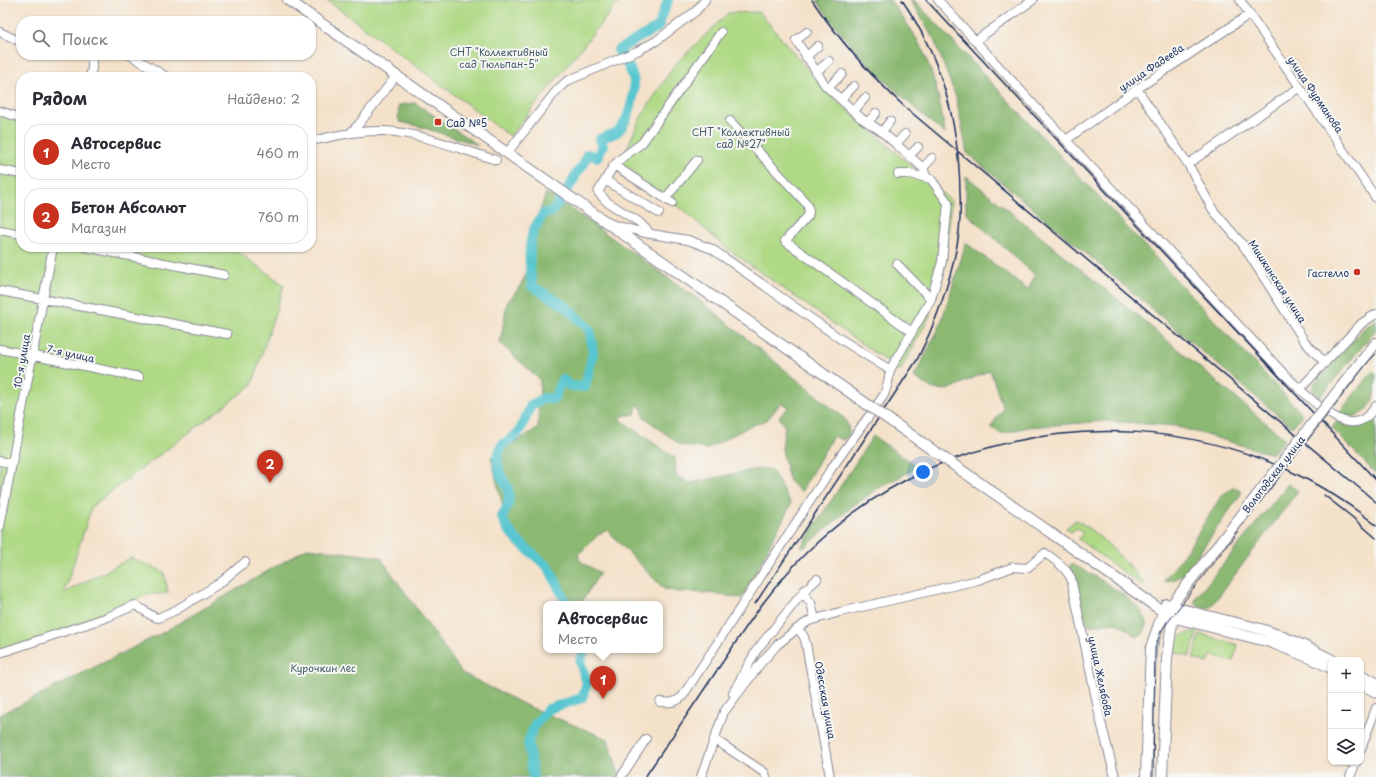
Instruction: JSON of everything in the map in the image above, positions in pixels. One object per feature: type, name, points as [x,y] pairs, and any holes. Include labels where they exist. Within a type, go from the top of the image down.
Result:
[{"type":"main road","points":[[288,0],[311,16]]},
{"type":"main road","points":[[316,20],[1139,595],[1169,612],[1270,642],[1328,666]]},
{"type":"main road","name":"Вологодская улица","points":[[1146,777],[1151,648],[1159,624],[1376,343]]},
{"type":"main road","points":[[1169,612],[1204,616],[1250,626],[1289,639],[1328,658]]},
{"type":"main road","points":[[1162,777],[1169,612]]},
{"type":"main road","points":[[1364,677],[1376,683]]},
{"type":"main road","points":[[1364,686],[1376,692]]},
{"type":"street","points":[[507,153],[557,90],[567,81],[637,51],[656,41],[696,11],[705,0]]},
{"type":"street","points":[[938,0],[1066,140],[1283,373],[1300,389],[1319,406],[1337,419],[1350,423],[1357,422],[1369,415],[1376,406]]},
{"type":"street","points":[[975,41],[1033,0]]},
{"type":"street","name":"улица Фурманова","points":[[1240,0],[1376,198]]},
{"type":"street","name":"улица Фадеева","points":[[1066,140],[1137,88],[1250,14]]},
{"type":"street","points":[[0,32],[16,40]]},
{"type":"street","points":[[650,233],[639,222],[607,202],[598,192],[614,165],[642,143],[721,32]]},
{"type":"street","points":[[807,32],[796,40],[828,88],[923,168],[927,178]]},
{"type":"street","points":[[806,57],[818,46]]},
{"type":"street","points":[[91,72],[92,60]]},
{"type":"street","points":[[138,60],[159,72]]},
{"type":"street","points":[[816,72],[829,61]]},
{"type":"street","points":[[828,88],[842,74]]},
{"type":"street","points":[[350,133],[359,124],[396,76]]},
{"type":"street","points":[[841,99],[854,86]]},
{"type":"street","points":[[1188,164],[1300,87]]},
{"type":"street","name":"Мишкинская улица","points":[[1137,88],[1188,164],[1213,210],[1243,245],[1305,342],[1325,363]]},
{"type":"street","points":[[854,111],[865,98]]},
{"type":"street","points":[[0,111],[16,116]]},
{"type":"street","points":[[868,122],[876,113]]},
{"type":"street","points":[[730,121],[806,204],[809,211],[808,216],[785,241],[912,332]]},
{"type":"street","points":[[882,132],[890,121]]},
{"type":"street","points":[[316,140],[350,133],[383,131],[417,136],[496,160]]},
{"type":"street","points":[[896,144],[905,134]]},
{"type":"street","points":[[909,156],[918,147]]},
{"type":"street","points":[[923,168],[932,158]]},
{"type":"street","points":[[614,165],[669,201],[697,160]]},
{"type":"street","points":[[0,170],[16,173]]},
{"type":"street","points":[[660,702],[672,703],[676,702],[682,697],[831,470],[884,395],[890,370],[931,299],[942,262],[948,203],[931,179],[910,174],[898,174]]},
{"type":"street","points":[[605,180],[659,213]]},
{"type":"street","points":[[608,224],[688,240],[712,249],[842,340],[890,370]]},
{"type":"street","points":[[0,230],[16,233]]},
{"type":"street","name":"10-я улица","points":[[0,526],[52,252]]},
{"type":"street","points":[[110,252],[224,275]]},
{"type":"street","points":[[897,264],[931,299]]},
{"type":"street","points":[[0,291],[227,334]]},
{"type":"street","points":[[1300,389],[1362,324],[1376,314]]},
{"type":"street","name":"7-я улица","points":[[0,349],[139,377]]},
{"type":"street","points":[[0,461],[12,464]]},
{"type":"street","name":"улица Желябова","points":[[815,619],[913,594],[978,580],[1013,567],[1027,568],[1045,553],[1067,571],[1071,578],[1100,718],[1115,777]]},
{"type":"street","points":[[0,653],[108,617],[135,605],[144,609],[151,616],[158,618],[176,610],[220,583],[245,562]]},
{"type":"street","points":[[701,777],[724,712],[756,651],[803,593],[817,579]]},
{"type":"street","points":[[724,712],[760,664],[777,645],[808,621],[815,619],[811,603],[803,593]]},
{"type":"street","name":"Одесская улица","points":[[798,628],[806,644],[830,777]]},
{"type":"street","points":[[1364,741],[1376,708]]},
{"type":"street","points":[[621,777],[646,739]]},
{"type":"street","points":[[714,739],[765,773],[766,777]]},
{"type":"street","points":[[1350,777],[1355,765]]},
{"type":"green space","name":"СНТ \"Коллективный сад Тюльпан-5\"","points":[[327,0],[620,0],[510,136]]},
{"type":"green space","points":[[817,0],[890,0],[919,43],[929,67],[934,80],[945,134],[876,72],[844,38]]},
{"type":"green space","points":[[910,0],[914,0],[1303,415],[1292,427],[967,153],[956,97],[935,42]]},
{"type":"green space","name":"СНТ \"Коллективный сад №27\"","points":[[759,12],[824,89],[951,201],[945,266],[929,318],[900,371],[725,247],[686,212],[618,168],[640,119],[673,67],[728,13]]},
{"type":"green space","points":[[415,103],[478,145],[418,126],[400,122],[398,117],[399,105]]},
{"type":"green space","points":[[0,108],[16,113],[16,252],[238,252],[284,285],[252,385],[92,506],[64,593],[131,558],[164,572],[168,593],[147,595],[100,616],[0,654]]},
{"type":"green space","points":[[966,176],[1138,316],[1285,439],[1272,454],[1175,426],[1107,421],[1028,427],[1001,434],[991,427],[1003,408],[990,370],[948,390],[933,389],[914,377],[940,326],[966,243],[1028,290],[1035,275],[966,213]]},
{"type":"green space","points":[[546,193],[570,208],[699,300],[840,414],[847,423],[849,435],[843,440],[833,436],[801,492],[789,481],[782,449],[785,427],[779,417],[789,407],[781,403],[767,420],[750,426],[707,449],[680,445],[644,417],[642,409],[637,404],[635,415],[625,415],[619,419],[675,458],[676,476],[690,483],[758,469],[771,469],[791,504],[742,598],[709,593],[679,592],[664,589],[607,530],[598,535],[578,555],[580,561],[600,573],[582,601],[566,601],[546,559],[529,556],[506,520],[491,457],[538,428],[540,380],[500,343],[507,303],[518,289],[529,269],[529,244]]},
{"type":"green space","points":[[1376,319],[1376,330],[1319,398],[1312,389],[1314,384],[1363,329]]},
{"type":"green space","points":[[1373,371],[1376,374],[1376,383],[1375,392],[1370,406],[1359,415],[1341,417],[1338,414]]},
{"type":"green space","points":[[1371,420],[1376,420],[1376,474],[1332,428],[1337,421],[1354,426]]},
{"type":"green space","points":[[873,436],[918,467],[879,488],[854,505],[805,547],[801,547]]},
{"type":"green space","points":[[1288,484],[1298,491],[1209,609],[1195,604],[1195,599]]},
{"type":"green space","points":[[1234,487],[1241,490],[1241,494],[1185,573],[1176,579],[1164,581],[1190,546],[1221,496]]},
{"type":"green space","points":[[1076,520],[1113,549],[1144,584],[1141,585],[1078,539],[1083,533],[1077,528],[1071,532],[1066,528]]},
{"type":"green space","name":"Курочкин лес","points":[[307,548],[380,557],[462,673],[527,706],[608,739],[620,777],[0,777],[0,715],[162,633]]},
{"type":"green space","points":[[1071,564],[1112,587],[1141,611],[1146,622],[1146,627],[1142,635],[1135,636],[1123,626],[1114,623],[1089,626],[1082,611],[1076,584],[1069,566]]},
{"type":"green space","points":[[1198,632],[1189,657],[1173,651],[1180,638],[1186,634]]},
{"type":"green space","points":[[1200,634],[1238,645],[1233,662],[1211,655],[1208,663],[1193,659]]},
{"type":"waterway","points":[[566,601],[549,568],[518,541],[507,528],[502,517],[508,505],[509,495],[508,488],[500,474],[497,458],[502,445],[518,433],[531,405],[544,398],[554,399],[562,379],[570,386],[585,387],[593,353],[590,330],[565,306],[532,286],[530,272],[530,243],[534,229],[544,213],[552,212],[584,164],[587,154],[597,157],[603,146],[600,139],[617,132],[625,121],[629,113],[633,96],[634,80],[629,68],[618,50],[658,27],[668,0]]},
{"type":"waterway","points":[[533,777],[528,742],[535,724],[548,709],[582,698],[587,683],[580,662],[583,653]]},
{"type":"tram line","points":[[1153,777],[1155,648],[1161,631],[1368,362],[1376,354]]},
{"type":"railway","points":[[812,0],[856,57],[906,108],[1376,502]]},
{"type":"railway","points":[[755,604],[917,360],[939,309],[952,269],[960,224],[959,166],[956,141],[945,92],[937,68],[916,22],[902,0]]},
{"type":"railway","points":[[926,0],[1376,480]]},
{"type":"railway","points":[[645,777],[755,615],[797,562],[822,538],[850,515],[896,485],[940,464],[1005,444],[1048,435],[1093,432],[1137,432],[1181,438],[1225,447],[1267,461],[1326,490],[1376,525]]},
{"type":"railway","points":[[1324,495],[1376,538]]},
{"type":"place","name":"Сад №5","points":[[438,122]]},
{"type":"place","name":"Гастелло","points":[[1357,272]]},
{"type":"place","name":"Бетон Абсолют","points":[[270,483]]},
{"type":"place","name":"Автосервис","points":[[603,699]]}]
